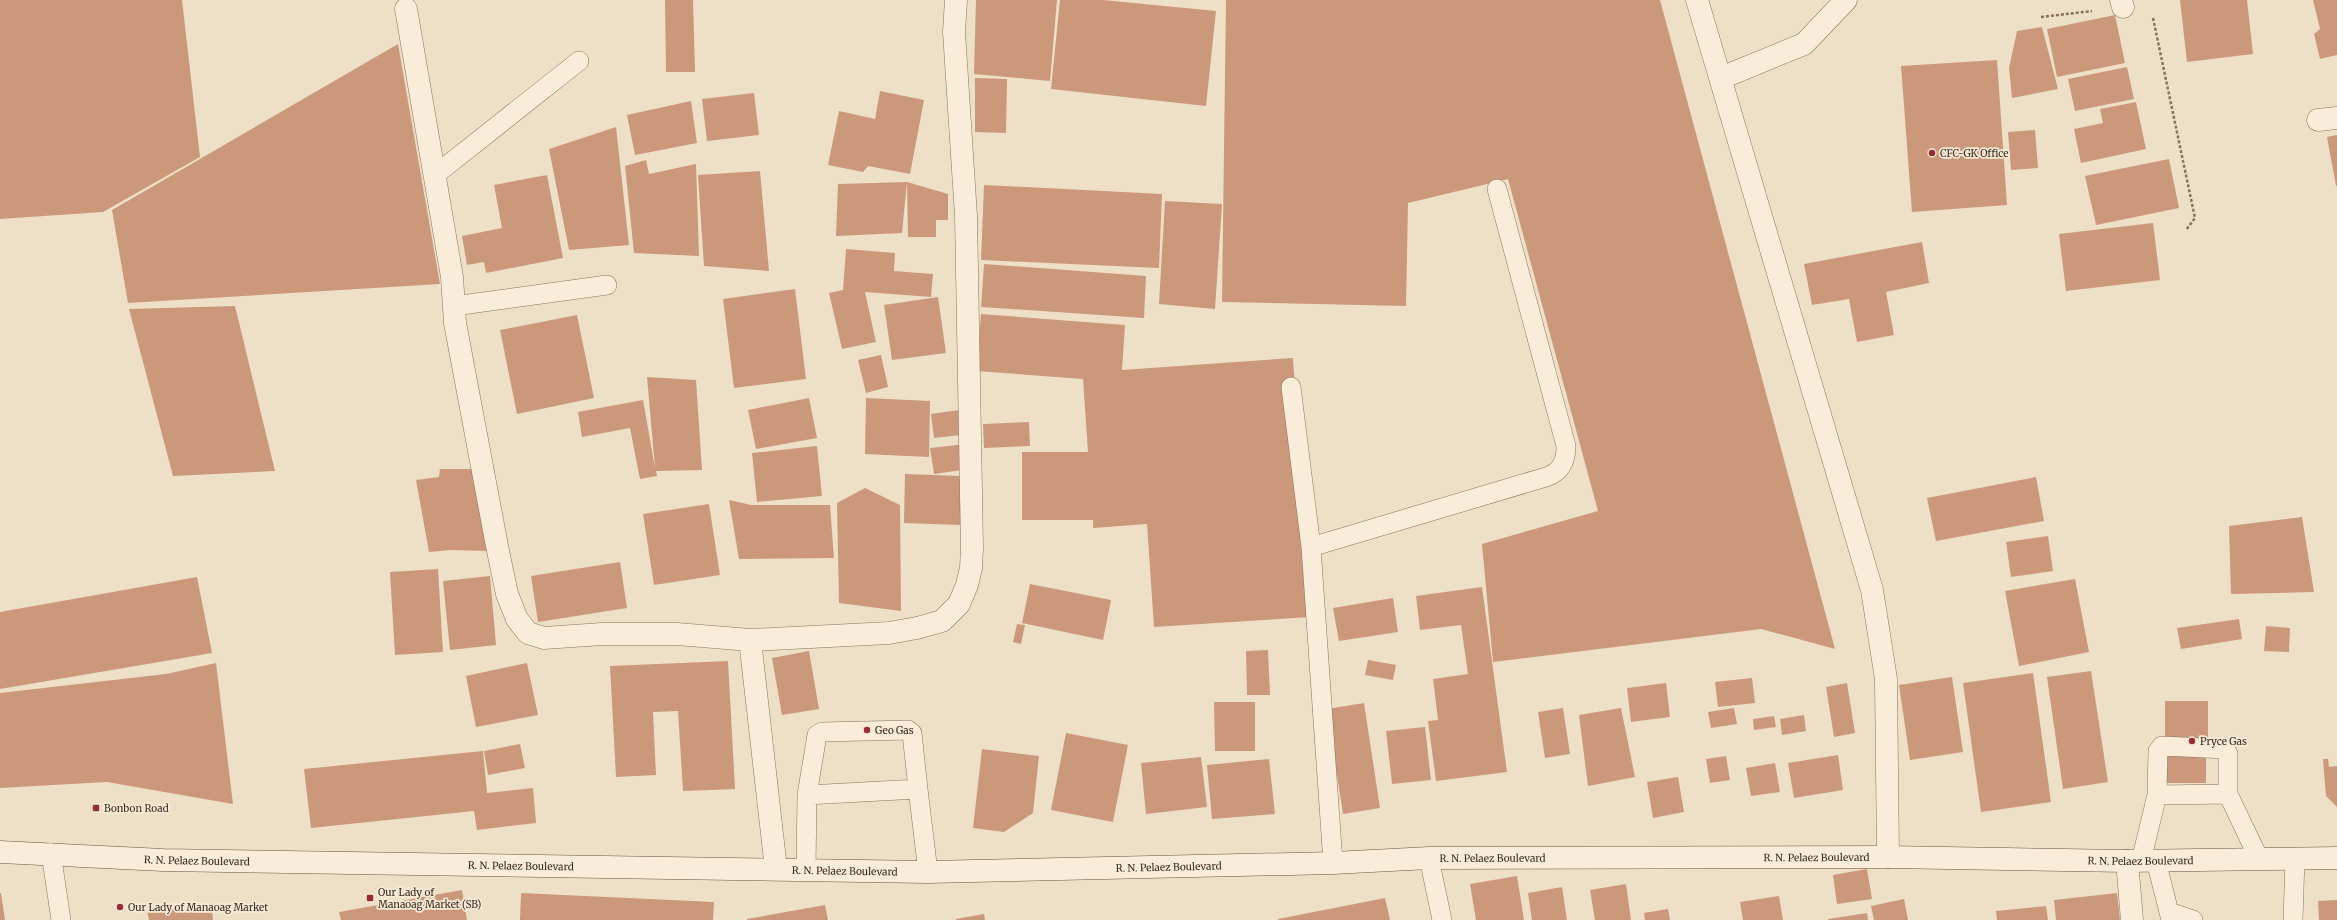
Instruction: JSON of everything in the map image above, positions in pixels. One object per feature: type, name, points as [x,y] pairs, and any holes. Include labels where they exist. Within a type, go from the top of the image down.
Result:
[{"type":"street","points":[[406,9],[452,277],[457,331],[507,594],[517,618],[528,633],[544,638],[602,634],[677,634],[750,640],[889,633],[917,628],[942,621],[959,604],[968,585],[972,548],[966,216],[954,32],[956,0]]},
{"type":"street","points":[[1697,0],[1872,590],[1886,679],[1888,857]]},
{"type":"street","points":[[1721,78],[1804,44],[1846,0]]},
{"type":"street","points":[[750,640],[776,869]]},
{"type":"street","name":"R. N. Pelaez Boulevard","points":[[0,852],[51,853],[171,860],[928,872],[1333,864],[1429,858],[1888,857],[2141,861],[2337,858]]},
{"type":"street","points":[[2132,920],[2141,861]]},
{"type":"lane","points":[[435,175],[579,61]]},
{"type":"lane","points":[[1310,547],[1550,476],[1555,474],[1563,465],[1566,446],[1497,189]]},
{"type":"lane","points":[[454,306],[607,286]]},
{"type":"lane","points":[[1291,387],[1310,547],[1333,864]]},
{"type":"lane","points":[[806,870],[806,795],[817,735],[822,732],[908,730],[912,733],[928,872]]},
{"type":"lane","points":[[2193,920],[2170,916],[2141,861],[2157,795],[2158,751],[2162,746],[2225,749],[2228,754],[2228,794],[2259,859]]},
{"type":"lane","points":[[806,795],[918,789]]},
{"type":"lane","points":[[2157,795],[2228,794]]},
{"type":"lane","points":[[51,853],[61,920]]},
{"type":"lane","points":[[1429,858],[1442,920]]},
{"type":"lane","points":[[2278,920],[2293,914],[2295,858]]},
{"type":"path","points":[[2041,17],[2122,4],[2150,2],[2195,218],[2186,230]]},
{"type":"building","points":[[0,0],[182,0],[200,157],[103,212],[0,219]]},
{"type":"building","points":[[665,0],[693,0],[695,72],[666,72]]},
{"type":"building","points":[[976,0],[1057,0],[1050,81],[974,74]]},
{"type":"building","points":[[1060,0],[1103,0],[1216,11],[1206,106],[1051,89]]},
{"type":"building","points":[[1226,0],[1660,0],[1835,649],[1761,629],[1493,662],[1482,544],[1598,511],[1508,179],[1408,203],[1406,306],[1222,302]]},
{"type":"building","points":[[2180,0],[2247,0],[2253,54],[2187,62]]},
{"type":"building","points":[[2313,0],[2337,0],[2337,55],[2320,59],[2314,34],[2320,29]]},
{"type":"building","points":[[2115,15],[2125,63],[2057,77],[2047,29]]},
{"type":"building","points":[[2042,27],[2058,89],[2012,98],[2009,68],[2017,31]]},
{"type":"building","points":[[398,44],[440,284],[128,303],[112,210]]},
{"type":"building","points":[[1997,60],[2007,205],[1912,212],[1901,66]]},
{"type":"building","points":[[2127,67],[2134,99],[2075,111],[2068,79]]},
{"type":"building","points":[[975,78],[1007,79],[1006,133],[975,132]]},
{"type":"building","points":[[880,91],[924,100],[910,174],[868,166],[863,172],[828,165],[839,111],[875,119]]},
{"type":"building","points":[[754,93],[759,135],[707,141],[702,99]]},
{"type":"building","points":[[691,101],[697,143],[635,155],[627,115]]},
{"type":"building","points":[[2136,102],[2146,149],[2081,163],[2074,129],[2103,123],[2100,109]]},
{"type":"building","points":[[616,127],[629,245],[569,250],[549,149]]},
{"type":"building","points":[[2035,130],[2038,168],[2011,170],[2008,132]]},
{"type":"building","points":[[2337,135],[2337,186],[2336,186],[2327,137]]},
{"type":"building","points":[[2169,159],[2179,208],[2096,225],[2085,176]]},
{"type":"building","points":[[646,160],[649,174],[696,164],[699,256],[634,253],[625,166]]},
{"type":"building","points":[[760,171],[769,271],[704,266],[698,175]]},
{"type":"building","points":[[547,175],[563,258],[486,273],[484,262],[467,265],[462,236],[502,228],[494,185]]},
{"type":"building","points":[[907,182],[948,194],[948,220],[936,220],[936,237],[908,237]]},
{"type":"building","points":[[907,182],[902,233],[836,236],[838,184]]},
{"type":"building","points":[[984,185],[1162,194],[1159,268],[981,260]]},
{"type":"building","points":[[1165,201],[1222,204],[1215,309],[1159,304]]},
{"type":"building","points":[[2153,223],[2160,280],[2066,291],[2059,234]]},
{"type":"building","points":[[1922,242],[1929,283],[1886,292],[1894,335],[1857,342],[1849,299],[1812,305],[1804,264]]},
{"type":"building","points":[[846,249],[895,253],[894,271],[933,274],[931,297],[865,292],[876,342],[842,349],[829,293],[843,290]]},
{"type":"building","points":[[984,264],[1146,276],[1144,318],[981,307]]},
{"type":"building","points":[[795,289],[806,379],[734,388],[723,299]]},
{"type":"building","points":[[938,297],[946,353],[892,360],[884,305]]},
{"type":"building","points":[[235,306],[275,471],[173,476],[129,309]]},
{"type":"building","points":[[981,314],[1125,325],[1122,370],[1293,358],[1310,617],[1154,627],[1147,524],[1093,528],[1093,520],[1022,520],[1022,452],[1088,452],[1083,379],[977,371]]},
{"type":"building","points":[[577,315],[594,398],[517,414],[500,330]]},
{"type":"building","points":[[881,355],[888,387],[866,393],[858,360]]},
{"type":"building","points":[[647,377],[696,380],[702,470],[656,471],[657,476],[640,479],[630,428],[582,437],[578,412],[643,400],[655,468]]},
{"type":"building","points":[[809,398],[817,438],[756,449],[748,410]]},
{"type":"building","points":[[866,398],[930,401],[929,457],[865,454]]},
{"type":"building","points":[[966,409],[969,434],[934,438],[931,414]]},
{"type":"building","points":[[1029,422],[1030,446],[984,448],[983,424]]},
{"type":"building","points":[[966,444],[969,469],[934,474],[930,448]]},
{"type":"building","points":[[817,446],[822,496],[757,502],[752,453]]},
{"type":"building","points":[[440,469],[479,469],[489,551],[451,550],[429,552],[416,480],[439,477]]},
{"type":"building","points":[[905,474],[962,476],[960,525],[904,523]]},
{"type":"building","points":[[2036,477],[2044,521],[1936,541],[1927,498]]},
{"type":"building","points":[[865,488],[900,505],[901,611],[839,603],[837,503]]},
{"type":"building","points":[[729,500],[751,505],[830,505],[834,558],[739,559]]},
{"type":"building","points":[[709,504],[720,575],[654,585],[643,514]]},
{"type":"building","points":[[2302,517],[2314,592],[2231,594],[2229,526]]},
{"type":"building","points":[[2048,536],[2053,571],[2011,577],[2006,542]]},
{"type":"building","points":[[620,562],[627,608],[538,622],[531,576]]},
{"type":"building","points":[[438,569],[443,652],[395,655],[390,572]]},
{"type":"building","points":[[490,576],[496,645],[450,650],[443,581]]},
{"type":"building","points":[[197,577],[212,653],[0,689],[0,612]]},
{"type":"building","points":[[2075,579],[2089,652],[2019,666],[2005,591]]},
{"type":"building","points":[[1030,584],[1111,600],[1103,640],[1022,623]]},
{"type":"building","points":[[1482,587],[1507,772],[1436,781],[1428,721],[1438,720],[1433,679],[1468,674],[1461,625],[1420,630],[1416,596]]},
{"type":"building","points":[[1393,598],[1398,632],[1339,641],[1333,608]]},
{"type":"building","points":[[2239,619],[2242,639],[2181,649],[2177,628]]},
{"type":"building","points":[[1017,624],[1025,625],[1021,644],[1013,642]]},
{"type":"building","points":[[2266,626],[2290,628],[2289,652],[2264,651]]},
{"type":"building","points":[[1268,650],[1270,695],[1247,695],[1246,651]]},
{"type":"building","points":[[809,651],[819,709],[782,715],[772,658]]},
{"type":"building","points":[[1368,660],[1396,665],[1393,680],[1365,675]]},
{"type":"building","points":[[728,661],[735,789],[683,791],[678,711],[653,712],[656,775],[616,777],[610,666]]},
{"type":"building","points":[[216,663],[233,804],[107,782],[0,788],[0,693],[166,674]]},
{"type":"building","points":[[527,663],[538,715],[476,727],[466,676]]},
{"type":"building","points":[[2091,671],[2108,782],[2063,789],[2047,677]]},
{"type":"building","points":[[2033,673],[2051,802],[1981,812],[1963,683]]},
{"type":"building","points":[[1952,677],[1963,752],[1910,760],[1899,685]]},
{"type":"building","points":[[1752,678],[1755,703],[1718,707],[1715,682]]},
{"type":"building","points":[[1666,683],[1670,717],[1631,722],[1627,688]]},
{"type":"building","points":[[1847,683],[1855,733],[1834,737],[1826,687]]},
{"type":"building","points":[[2165,701],[2208,701],[2208,738],[2165,739]]},
{"type":"building","points":[[1214,702],[1255,702],[1255,751],[1215,751]]},
{"type":"building","points":[[1364,703],[1380,808],[1343,814],[1327,709]]},
{"type":"building","points":[[1563,708],[1570,754],[1545,758],[1538,712]]},
{"type":"building","points":[[1621,708],[1635,777],[1588,786],[1579,715]]},
{"type":"building","points":[[1734,708],[1737,724],[1711,728],[1708,712]]},
{"type":"building","points":[[1804,715],[1806,731],[1782,735],[1780,719]]},
{"type":"building","points":[[1774,716],[1776,727],[1754,730],[1753,719]]},
{"type":"building","points":[[1425,727],[1431,780],[1392,784],[1386,731]]},
{"type":"building","points":[[1066,733],[1128,745],[1113,822],[1051,810]]},
{"type":"building","points":[[520,744],[525,768],[488,775],[484,751]]},
{"type":"building","points":[[982,749],[1039,756],[1033,813],[1004,832],[973,828]]},
{"type":"building","points":[[2164,750],[2206,751],[2206,783],[2164,783]]},
{"type":"building","points":[[483,751],[487,793],[533,788],[536,823],[477,830],[474,811],[311,828],[304,769]]},
{"type":"building","points":[[1838,755],[1843,790],[1794,798],[1788,763]]},
{"type":"building","points":[[1726,756],[1730,780],[1710,783],[1706,759]]},
{"type":"building","points":[[1201,757],[1207,807],[1146,814],[1141,763]]},
{"type":"building","points":[[1269,759],[1275,814],[1212,819],[1207,765]]},
{"type":"building","points":[[2323,759],[2328,759],[2329,767],[2337,766],[2337,807],[2326,796]]},
{"type":"building","points":[[1775,763],[1780,792],[1751,796],[1746,768]]},
{"type":"building","points":[[1678,777],[1684,812],[1653,818],[1647,782]]},
{"type":"building","points":[[1867,869],[1872,899],[1837,904],[1833,875]]},
{"type":"building","points":[[1517,876],[1524,920],[1476,920],[1470,884]]},
{"type":"building","points":[[1626,884],[1631,920],[1595,920],[1590,890]]},
{"type":"building","points":[[1562,887],[1567,920],[1532,920],[1528,893]]},
{"type":"building","points":[[462,890],[467,920],[341,920],[339,912]]},
{"type":"building","points":[[1,893],[5,920],[0,920]]},
{"type":"building","points":[[521,893],[714,902],[713,920],[520,920]]},
{"type":"building","points":[[2117,893],[2120,920],[2056,920],[2054,900]]},
{"type":"building","points":[[1779,896],[1783,920],[1743,920],[1740,902]]},
{"type":"building","points":[[1385,898],[1390,920],[1278,920],[1278,919]]},
{"type":"building","points":[[1904,899],[1908,920],[1874,920],[1871,906]]},
{"type":"building","points":[[2337,900],[2337,920],[2319,920],[2318,901]]},
{"type":"building","points":[[825,905],[828,920],[747,920],[747,919]]},
{"type":"building","points":[[2046,906],[2048,920],[1997,920],[1996,911]]},
{"type":"building","points":[[212,909],[213,920],[149,920],[147,910]]},
{"type":"building","points":[[1668,909],[1670,920],[1645,920],[1644,913]]},
{"type":"building","points":[[1867,913],[1868,920],[1828,920],[1828,919]]},
{"type":"building","points":[[984,914],[985,920],[956,920],[956,919]]},
{"type":"place","name":"CFC-GK Office","points":[[1932,153]]},
{"type":"place","name":"Geo Gas","points":[[867,730]]},
{"type":"place","name":"Pryce Gas","points":[[2192,741]]},
{"type":"place","name":"Bonbon Road","points":[[96,808]]},
{"type":"place","name":"Our Lady of Manaoag Market (SB)","points":[[370,898]]},
{"type":"place","name":"Our Lady of Manaoag Market","points":[[120,907]]}]
